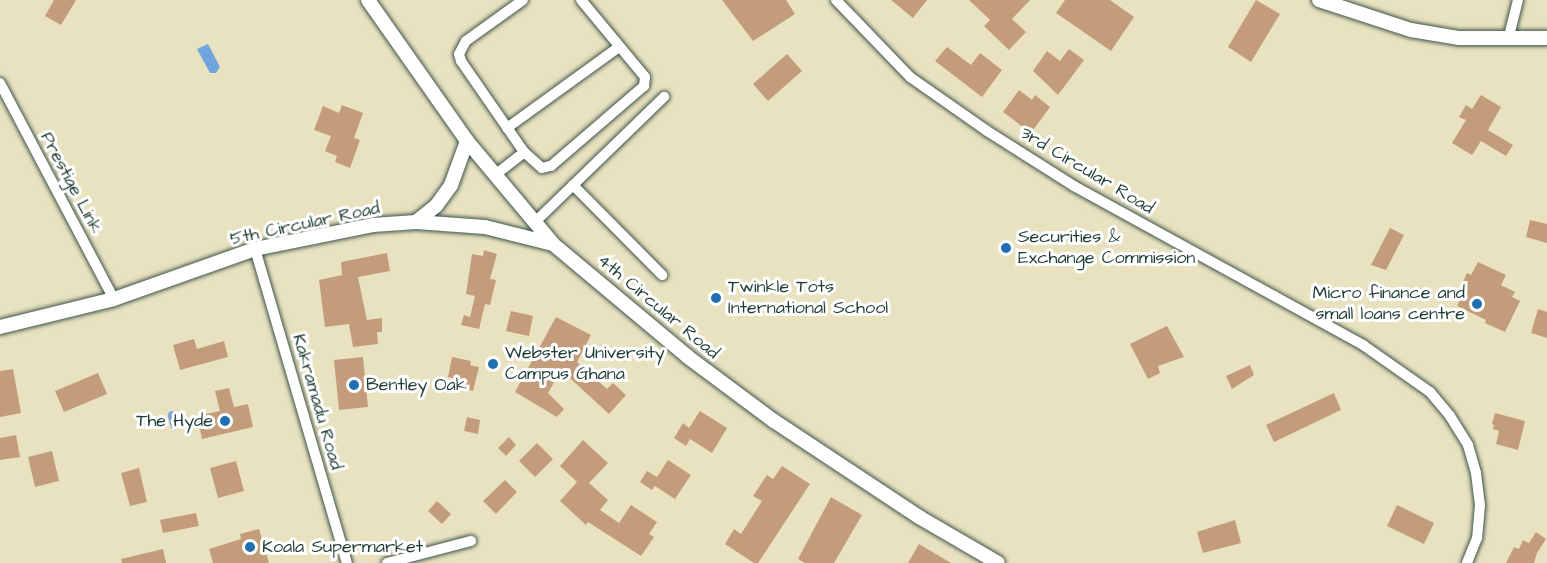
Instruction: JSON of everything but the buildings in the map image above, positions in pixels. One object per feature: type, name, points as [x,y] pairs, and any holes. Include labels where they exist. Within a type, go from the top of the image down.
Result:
[{"type":"street","name":"4th Circular Road","points":[[368,0],[467,141],[553,244],[688,357],[774,421],[919,517],[998,563]]},
{"type":"street","points":[[523,0],[466,41],[459,54],[461,61],[524,152],[542,168],[551,166],[644,86],[645,76],[581,0]]},
{"type":"street","name":"3rd Circular Road","points":[[836,0],[910,77],[987,131],[1074,186],[1363,345],[1430,392],[1450,416],[1468,445],[1476,472],[1480,505],[1477,538],[1467,563]]},
{"type":"street","points":[[1319,0],[1411,30],[1459,38],[1508,40],[1547,38]]},
{"type":"street","points":[[1508,40],[1518,0]]},
{"type":"street","points":[[507,128],[619,47]]},
{"type":"street","name":"Prestige Link","points":[[0,83],[114,299]]},
{"type":"street","points":[[535,222],[664,97]]},
{"type":"street","points":[[416,222],[436,206],[452,185],[467,141]]},
{"type":"street","points":[[495,175],[524,152]]},
{"type":"street","points":[[573,185],[662,275]]},
{"type":"street","name":"5th Circular Road","points":[[0,327],[114,299],[255,249],[373,225],[416,222],[485,227],[553,244]]},
{"type":"street","name":"Kakramadu Road","points":[[255,249],[347,563]]},
{"type":"street","points":[[387,563],[471,541]]},
{"type":"water","points":[[208,44],[220,67],[216,73],[210,73],[197,49]]},
{"type":"water","points":[[169,412],[177,413],[179,426],[174,431],[168,416]]},
{"type":"place","name":"Securities & Exchange Commission","points":[[1006,248]]},
{"type":"place","name":"Twinkle Tots International School","points":[[716,298]]},
{"type":"place","name":"Micro finance and small loans centre","points":[[1477,304]]},
{"type":"place","name":"Webster University Campus Ghana","points":[[493,364]]},
{"type":"place","name":"Bentley Oak","points":[[354,385]]},
{"type":"place","name":"The Hyde","points":[[225,421]]},
{"type":"place","name":"Koala Supermarket","points":[[250,547]]}]
